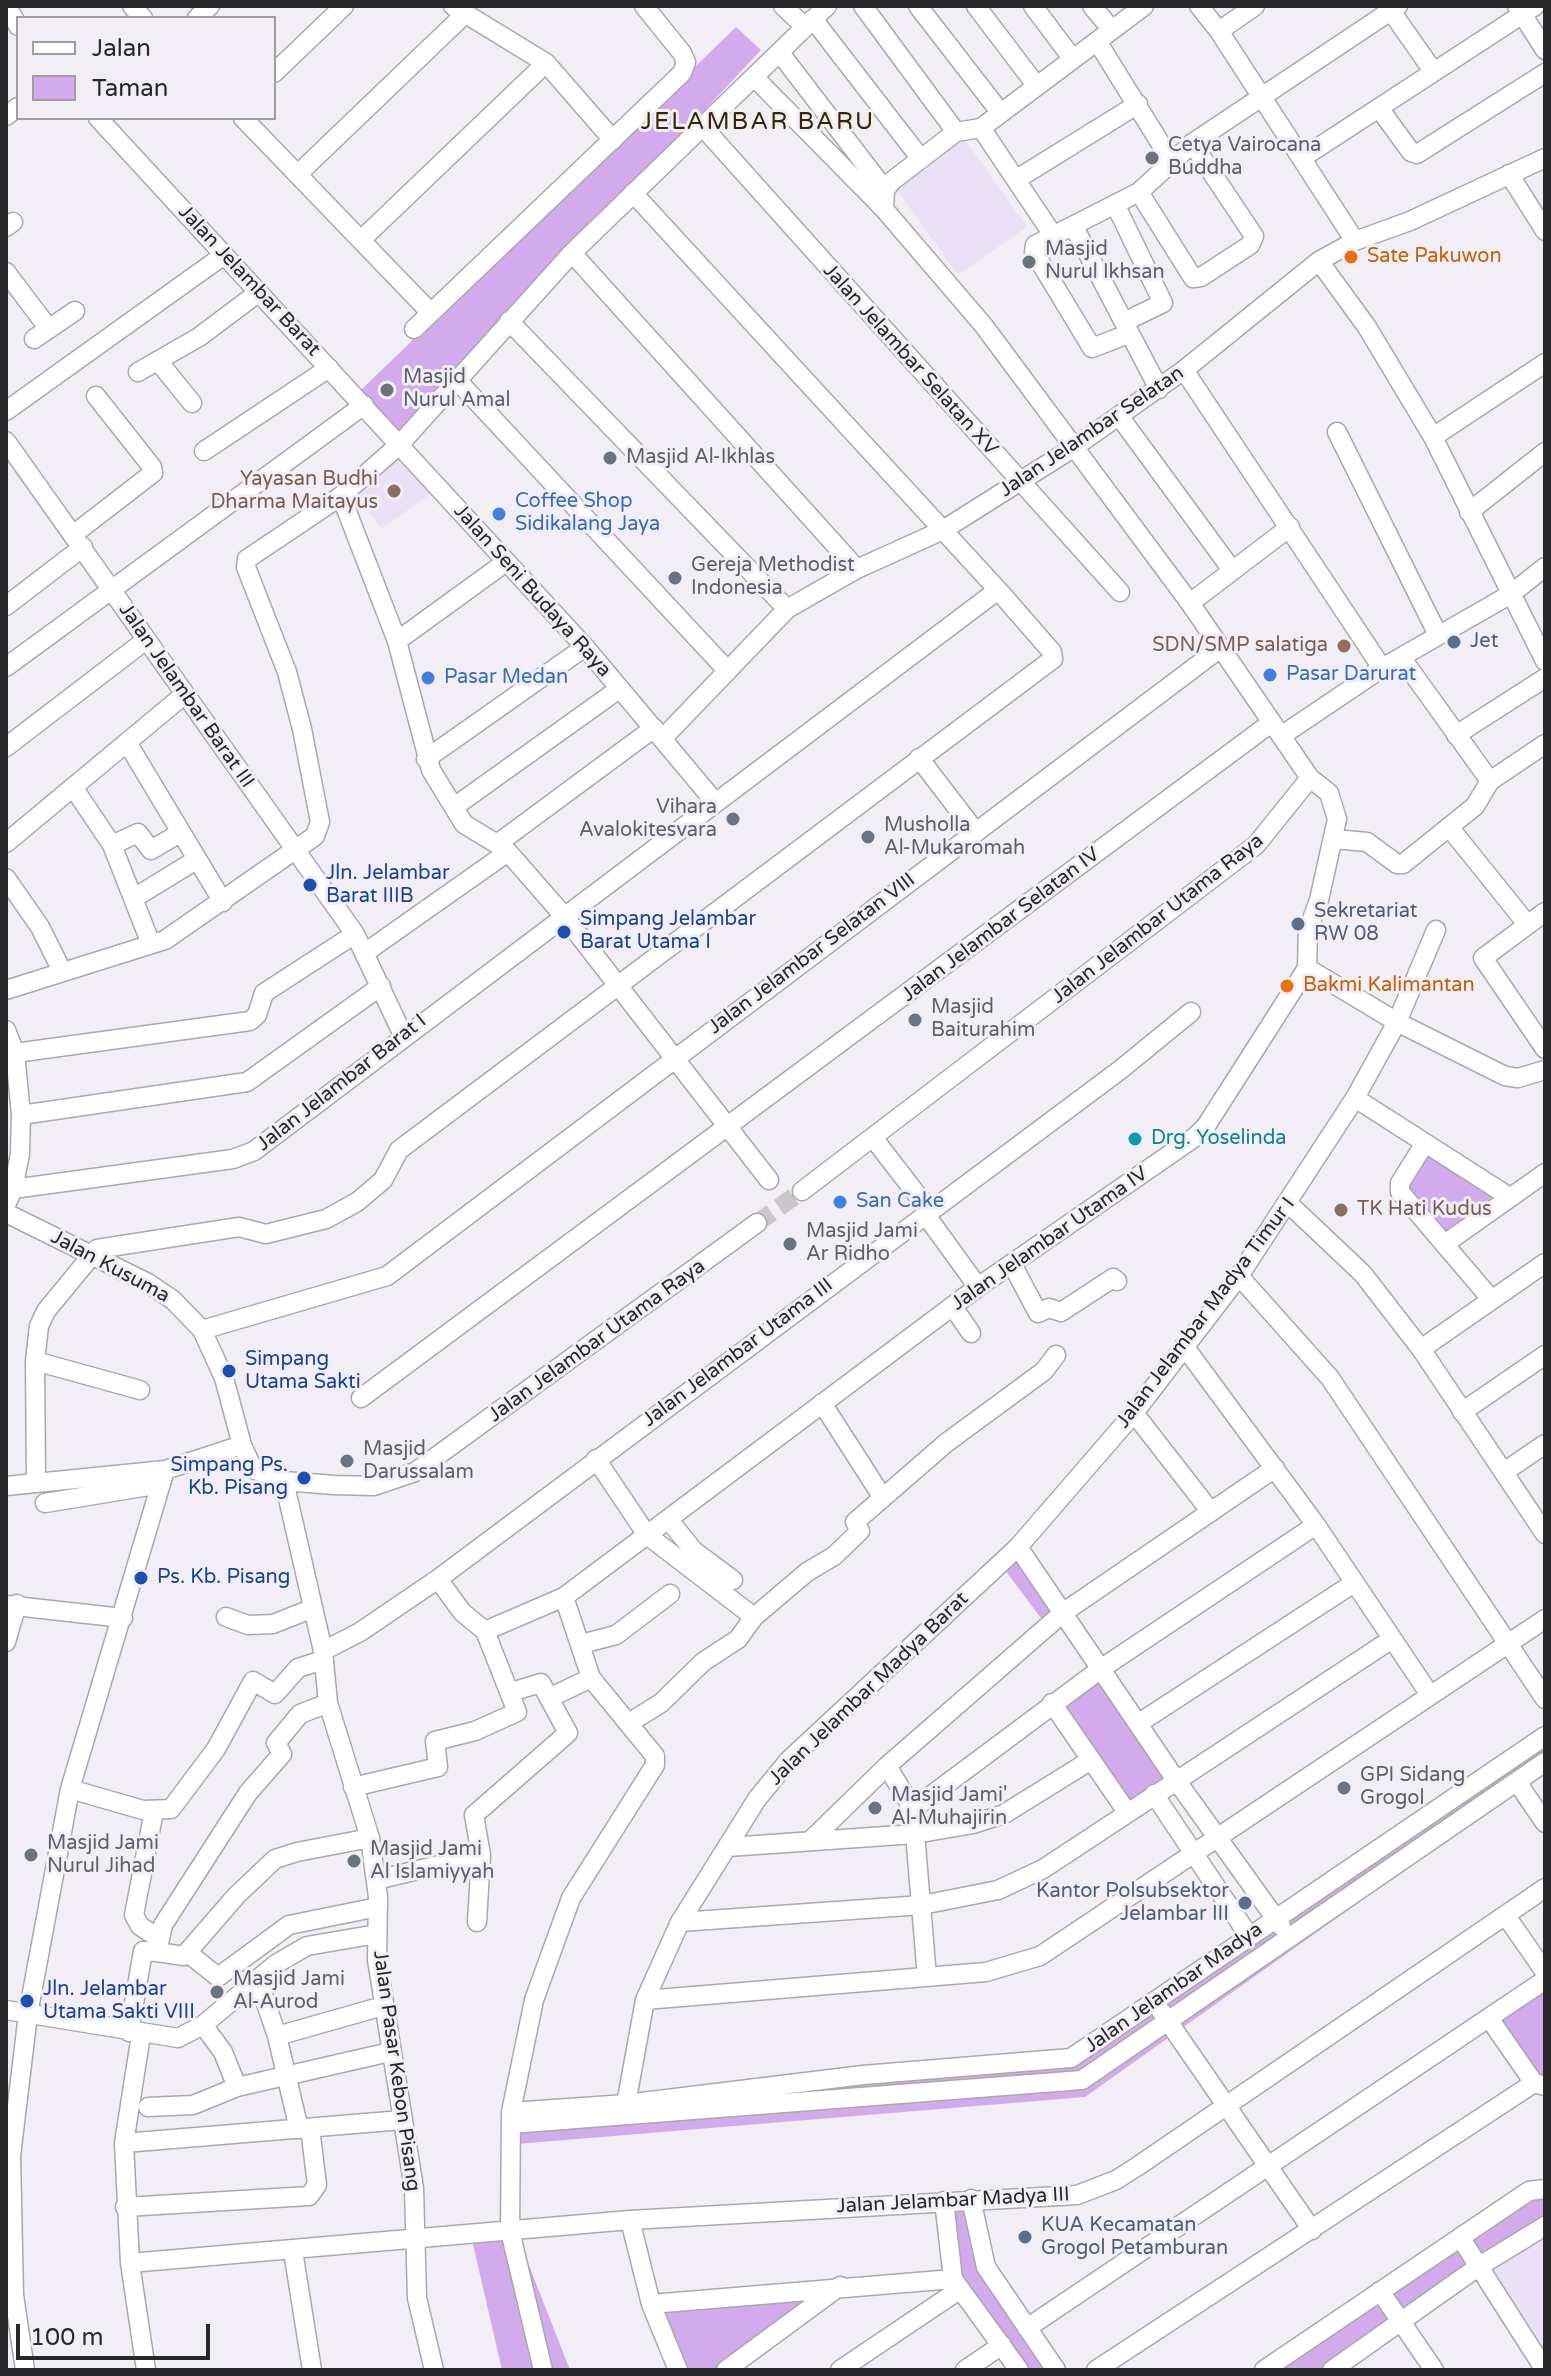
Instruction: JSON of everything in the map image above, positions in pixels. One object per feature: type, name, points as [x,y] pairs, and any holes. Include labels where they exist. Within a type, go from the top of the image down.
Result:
[{"type":"street","points":[[276,71],[344,6]]},
{"type":"street","points":[[414,329],[682,73],[686,62],[644,6]]},
{"type":"street","points":[[783,6],[815,17],[921,159]]},
{"type":"street","points":[[863,6],[956,132]]},
{"type":"street","points":[[918,6],[996,107]]},
{"type":"street","points":[[976,6],[1036,85]]},
{"type":"street","points":[[1033,6],[1069,53]]},
{"type":"street","points":[[1092,6],[1138,104],[1172,162]]},
{"type":"street","points":[[885,190],[956,132],[981,128],[996,107],[1036,85],[1069,53],[1104,35],[1144,6]]},
{"type":"street","points":[[1199,6],[1262,95],[1355,241]]},
{"type":"street","points":[[1219,31],[1255,6]]},
{"type":"street","points":[[1116,206],[1163,303],[1092,348],[1033,249],[1053,235],[1139,192],[1192,143],[1395,8],[1433,71]]},
{"type":"street","points":[[1302,158],[1525,9],[1545,50]]},
{"type":"street","points":[[298,174],[459,10],[546,63],[613,140]]},
{"type":"street","points":[[6,990],[173,936],[315,836],[320,822],[287,672],[246,563],[251,555],[341,496],[400,444],[455,378],[572,253],[815,17]]},
{"type":"street","points":[[780,53],[885,190],[884,209]]},
{"type":"street","points":[[361,240],[546,63]]},
{"type":"street","points":[[1379,108],[1411,152],[1417,154],[1545,73]]},
{"type":"street","points":[[755,78],[884,209],[984,326],[1190,603],[1310,778],[1329,793],[1337,809],[1334,839],[1308,930],[1307,968],[1397,1022],[1510,1078],[1545,1070]]},
{"type":"street","points":[[1017,179],[1138,104]]},
{"type":"street","name":"Jalan Jelambar Barat","points":[[100,120],[400,444]]},
{"type":"street","points":[[245,120],[430,312]]},
{"type":"street","name":"Jalan Jelambar Selatan XV","points":[[702,126],[1120,592]]},
{"type":"street","points":[[981,128],[1053,235]]},
{"type":"street","points":[[1139,192],[1193,278],[1201,277],[1250,245],[1254,236],[1192,143]]},
{"type":"street","name":"Jalan Jelambar Selatan","points":[[366,952],[659,733],[787,609],[857,569],[943,530],[1020,483],[1159,389],[1319,261],[1355,241],[1410,221],[1545,158]]},
{"type":"street","points":[[1509,174],[1545,231]]},
{"type":"street","points":[[36,1481],[35,1361],[42,1318],[90,1255],[105,1245],[239,1227],[266,1234],[335,1214],[379,1184],[399,1150],[1051,662],[1052,652],[998,590],[633,193]]},
{"type":"street","points":[[1074,227],[1159,389]]},
{"type":"street","points":[[572,253],[857,569]]},
{"type":"street","points":[[6,411],[224,255]]},
{"type":"street","points":[[1319,261],[1367,327],[1433,437],[1545,661]]},
{"type":"street","points":[[6,272],[42,334],[75,311]]},
{"type":"street","points":[[138,372],[199,337],[259,292]]},
{"type":"street","points":[[509,321],[787,609]]},
{"type":"street","points":[[158,361],[192,403]]},
{"type":"street","points":[[1433,437],[1545,363]]},
{"type":"street","points":[[204,451],[329,368]]},
{"type":"street","points":[[1184,370],[1382,668]]},
{"type":"street","points":[[455,378],[726,669]]},
{"type":"street","points":[[6,606],[153,473],[152,467],[96,396]]},
{"type":"street","points":[[6,667],[364,405]]},
{"type":"street","points":[[1119,416],[1232,570]]},
{"type":"street","points":[[1337,432],[1438,635]]},
{"type":"street","name":"Jalan Jelambar Barat III","points":[[6,441],[355,934],[403,1035]]},
{"type":"street","name":"Jalan Seni Budaya Raya","points":[[400,444],[585,647],[715,802]]},
{"type":"street","points":[[1469,512],[1545,452]]},
{"type":"street","points":[[341,496],[397,641],[426,759],[464,824],[502,848],[564,916],[769,1180]]},
{"type":"street","points":[[1190,603],[1290,527]]},
{"type":"street","points":[[397,641],[506,562]]},
{"type":"street","name":"Jalan Jelambar Selatan IV","points":[[361,1398],[1276,729],[1511,594],[1545,567]]},
{"type":"street","name":"Jalan Jelambar Barat I","points":[[8,1209],[243,1156],[998,590]]},
{"type":"street","points":[[6,747],[146,640]]},
{"type":"street","points":[[426,759],[585,647]]},
{"type":"street","name":"Jalan Jelambar Selatan VIII","points":[[202,1330],[387,1276],[1219,649]]},
{"type":"street","points":[[1401,657],[1490,781]]},
{"type":"street","points":[[1456,735],[1545,678]]},
{"type":"street","points":[[454,807],[619,689]]},
{"type":"street","points":[[6,843],[185,694]]},
{"type":"street","points":[[128,744],[223,902]]},
{"type":"street","points":[[1334,839],[1367,842],[1400,865],[1475,806],[1490,781],[1545,744]]},
{"type":"street","points":[[919,758],[975,831]]},
{"type":"street","name":"Jalan Jelambar Utama Raya","points":[[802,1191],[1256,845],[1310,778]]},
{"type":"street","points":[[73,787],[112,845],[151,944]]},
{"type":"street","points":[[1449,827],[1527,924]]},
{"type":"street","points":[[112,845],[138,833],[151,850],[180,833]]},
{"type":"street","points":[[134,898],[196,860]]},
{"type":"street","points":[[6,878],[40,927],[62,971]]},
{"type":"street","points":[[1545,912],[1486,953],[1485,964],[1545,1049]]},
{"type":"street","name":"Jalan Jelambar Madya Timur I","points":[[1018,1547],[1134,1413],[1239,1276],[1289,1204],[1355,1098],[1397,1022],[1436,930]]},
{"type":"street","points":[[15,1053],[250,1021],[258,1012],[264,993],[355,934]]},
{"type":"street","name":"Jalan Jelambar Utama IV","points":[[485,1631],[564,1597],[978,1287],[1206,1126],[1307,968]]},
{"type":"street","points":[[21,1115],[247,1082],[381,986]]},
{"type":"street","name":"Jalan Jelambar Utama III","points":[[154,1811],[166,1811],[174,1805],[216,1749],[253,1681],[275,1694],[298,1668],[360,1632],[438,1579],[1120,1070],[1191,1012]]},
{"type":"street","points":[[6,1030],[15,1053],[21,1115],[20,1154],[8,1209]]},
{"type":"street","points":[[1355,1098],[1508,1196]]},
{"type":"street","points":[[874,1139],[923,1202],[925,1214],[978,1287]]},
{"type":"street","points":[[1425,1143],[1399,1187],[1402,1195],[1491,1299]]},
{"type":"street","points":[[1446,1243],[1508,1196],[1545,1173]]},
{"type":"street","points":[[1289,1204],[1363,1274],[1421,1349],[1545,1534]]},
{"type":"street","name":"Jalan Kusuma","points":[[8,1209],[158,1290],[202,1330],[224,1378],[242,1445],[253,1469]]},
{"type":"street","name":"Jalan Jelambar Utama Raya","points":[[253,1469],[284,1481],[374,1486],[415,1472],[757,1223]]},
{"type":"street","points":[[1421,1349],[1545,1263]]},
{"type":"street","points":[[1012,1264],[1039,1313],[1049,1308],[1061,1312],[1113,1278],[1117,1281]]},
{"type":"street","points":[[1239,1276],[1330,1378],[1545,1699]]},
{"type":"street","points":[[953,1307],[971,1333]]},
{"type":"street","points":[[1184,1346],[1316,1525],[1430,1695]]},
{"type":"street","points":[[629,1723],[661,1703],[703,1662],[738,1639],[754,1617],[807,1572],[834,1556],[860,1531],[855,1522],[946,1443],[1044,1371],[1056,1355]]},
{"type":"street","points":[[1462,1412],[1545,1355]]},
{"type":"street","points":[[35,1361],[140,1390]]},
{"type":"street","points":[[822,1403],[883,1498]]},
{"type":"street","points":[[1134,1413],[1211,1512]]},
{"type":"street","points":[[1504,1472],[1545,1444]]},
{"type":"street","points":[[45,1503],[163,1477],[242,1445]]},
{"type":"street","points":[[596,1459],[647,1535],[754,1617]]},
{"type":"street","points":[[810,1841],[887,1766],[1064,1612],[1275,1468]]},
{"type":"street","points":[[6,1486],[36,1481],[163,1477]]},
{"type":"street","points":[[25,2370],[10,2296],[12,2087],[70,1789],[163,1477]]},
{"type":"street","name":"Jalan Pasar Kebon Pisang","points":[[284,1481],[323,1655],[328,1703],[370,1838],[376,1880],[383,2006],[414,2188],[417,2298],[434,2369]]},
{"type":"street","points":[[668,1519],[694,1551],[733,1580]]},
{"type":"street","points":[[913,1809],[1052,1703],[1316,1525]]},
{"type":"street","points":[[1018,1547],[1176,1780],[1288,1936]]},
{"type":"street","name":"Jalan Jelambar Madya Barat","points":[[626,2104],[645,2000],[680,1922],[757,1799],[789,1760],[1018,1547]]},
{"type":"street","points":[[353,1787],[438,1767],[434,1741],[475,1731],[516,1713],[511,1692],[485,1631],[462,1612],[438,1579]]},
{"type":"street","points":[[1139,1723],[1354,1583]]},
{"type":"street","points":[[581,1644],[616,1635],[670,1594]]},
{"type":"street","points":[[543,2370],[510,2231],[511,2118],[534,2000],[571,1898],[655,1765],[655,1756],[591,1678],[564,1597]]},
{"type":"street","points":[[6,1642],[11,1605],[123,1618]]},
{"type":"street","points":[[226,1617],[248,1625],[273,1624],[311,1609]]},
{"type":"street","points":[[645,2000],[986,1972],[1040,1956],[1545,1619]]},
{"type":"street","points":[[680,1922],[922,1905],[976,1896],[1022,1879],[1392,1639]]},
{"type":"street","points":[[549,1698],[591,1678]]},
{"type":"street","points":[[477,1922],[481,1855],[473,1818],[475,1812],[568,1733],[541,1683],[511,1692]]},
{"type":"street","points":[[158,1946],[163,1925],[248,1793],[282,1754],[276,1743],[300,1714],[328,1703]]},
{"type":"street","points":[[1052,1703],[1127,1812]]},
{"type":"street","name":"Jalan Jelambar Madya","points":[[511,2118],[863,2075],[1071,2058],[1545,1736]]},
{"type":"street","points":[[728,1847],[915,1834],[997,1817],[1091,1760]]},
{"type":"street","name":"Jalan Jelambar Madya","points":[[511,2118],[1082,2080],[1545,1762]]},
{"type":"street","points":[[887,1766],[913,1809],[927,1977]]},
{"type":"street","points":[[1517,1782],[1545,1823]]},
{"type":"street","points":[[70,1789],[154,1811],[134,1915],[158,1946],[184,1957],[236,1896],[275,1859],[370,1838]]},
{"type":"street","points":[[1154,1794],[1249,1936]]},
{"type":"street","points":[[376,1880],[481,1855]]},
{"type":"street","name":"Jalan Jelambar Madya III","points":[[130,2263],[417,2241],[630,2220],[1065,2196],[1092,2190],[1116,2180],[1226,2107],[1545,1888]]},
{"type":"street","points":[[188,1953],[216,1978],[293,1923],[378,1907]]},
{"type":"street","points":[[1506,1916],[1545,1972]]},
{"type":"street","points":[[6,2010],[135,2034],[178,2038],[203,2025],[276,1964],[307,1946],[377,1934]]},
{"type":"street","points":[[146,2370],[130,2263],[124,2143],[143,1951],[158,1946]]},
{"type":"street","points":[[125,2207],[309,2196],[317,2185],[304,2128],[258,1980]]},
{"type":"street","points":[[1027,2328],[1545,1980]]},
{"type":"street","points":[[1155,2002],[1312,2230]]},
{"type":"street","points":[[277,2036],[383,2006]]},
{"type":"street","points":[[1096,2370],[1540,2085],[1489,2018]]},
{"type":"street","points":[[203,2025],[223,2052],[237,2087]]},
{"type":"street","points":[[148,2107],[193,2105],[237,2087],[390,2052]]},
{"type":"street","points":[[888,2073],[889,2094]]},
{"type":"street","points":[[862,2096],[863,2075]]},
{"type":"street","points":[[124,2143],[402,2120]]},
{"type":"street","points":[[1264,2370],[1529,2191],[1545,2189]]},
{"type":"street","points":[[971,2199],[986,2267],[1056,2370]]},
{"type":"street","points":[[944,2201],[956,2284],[1019,2370]]},
{"type":"street","points":[[630,2220],[651,2304],[678,2370]]},
{"type":"street","points":[[1332,2370],[1478,2267],[1545,2226]]},
{"type":"street","points":[[1460,2237],[1545,2368]]},
{"type":"street","points":[[293,2251],[312,2370]]},
{"type":"street","points":[[651,2304],[841,2286],[956,2284]]},
{"type":"street","points":[[840,2370],[956,2284]]},
{"type":"street","points":[[726,2370],[841,2286]]},
{"type":"street","points":[[1380,2291],[1434,2370]]},
{"type":"street","points":[[965,2370],[1002,2345]]},
{"type":"shaded area","points":[[961,134],[1027,227],[958,275],[892,183]]},
{"type":"shaded area","name":"Yayasan Budhi Dharma Maitayus","points":[[407,453],[434,491],[382,529],[354,491]]},
{"type":"shaded area","points":[[1545,2231],[1545,2358],[1484,2269]]},
{"type":"green space","points":[[736,27],[761,50],[399,435],[358,393]]},
{"type":"green space","points":[[1428,1146],[1501,1196],[1448,1236],[1399,1187]]},
{"type":"green space","points":[[1018,1550],[1062,1612],[1046,1625],[1002,1566]]},
{"type":"green space","points":[[1102,1670],[1172,1776],[1126,1809],[1054,1704]]},
{"type":"green space","points":[[1545,1736],[1545,1770],[1085,2097],[517,2144],[512,2108],[1072,2051]]},
{"type":"green space","points":[[1545,1985],[1545,2080],[1536,2078],[1496,2020]]},
{"type":"green space","points":[[1533,2193],[1545,2195],[1545,2224],[1480,2263],[1462,2238]]},
{"type":"green space","points":[[966,2210],[982,2268],[1052,2370],[1023,2370],[962,2280],[954,2211]]},
{"type":"green space","points":[[472,2240],[519,2240],[570,2370],[502,2370]]},
{"type":"green space","points":[[1459,2240],[1478,2271],[1329,2370],[1265,2370]]},
{"type":"green space","points":[[817,2294],[714,2370],[684,2370],[659,2310]]},
{"type":"tunnel","points":[[757,1223],[802,1191]]},
{"type":"place","name":"Cetya Vairocana Buddha","points":[[1152,158]]},
{"type":"place","name":"Sate Pakuwon","points":[[1351,257]]},
{"type":"place","name":"Masjid Nurul Ikhsan","points":[[1029,262]]},
{"type":"place","name":"Masjid Nurul Amal","points":[[387,390]]},
{"type":"place","name":"Masjid Al-Ikhlas","points":[[610,458]]},
{"type":"place","name":"Yayasan Budhi Dharma Maitayus","points":[[394,491]]},
{"type":"place","name":"Coffee Shop Sidikalang Jaya","points":[[499,514]]},
{"type":"place","name":"Gereja Methodist Indonesia","points":[[675,578]]},
{"type":"place","name":"Jet","points":[[1454,642]]},
{"type":"place","name":"SDN/SMP salatiga","points":[[1344,646]]},
{"type":"place","name":"Pasar Darurat","points":[[1270,675]]},
{"type":"place","name":"Pasar Medan","points":[[428,678]]},
{"type":"place","name":"Vihara Avalokitesvara","points":[[733,819]]},
{"type":"place","name":"Musholla Al-Mukaromah","points":[[868,837]]},
{"type":"place","name":"Jln. Jelambar Barat IIIB","points":[[310,885]]},
{"type":"place","name":"Sekretariat RW 08","points":[[1298,924]]},
{"type":"place","name":"Simpang Jelambar Barat Utama I","points":[[564,932]]},
{"type":"place","name":"Bakmi Kalimantan","points":[[1287,986]]},
{"type":"place","name":"Masjid Baiturahim","points":[[915,1020]]},
{"type":"place","name":"Drg. Yoselinda","points":[[1135,1139]]},
{"type":"place","name":"San Cake","points":[[840,1202]]},
{"type":"place","name":"TK Hati Kudus","points":[[1341,1210]]},
{"type":"place","name":"Masjid Jami Ar Ridho","points":[[790,1244]]},
{"type":"place","name":"Simpang Utama Sakti","points":[[229,1371]]},
{"type":"place","name":"Masjid Darussalam","points":[[347,1461]]},
{"type":"place","name":"Simpang Ps. Kb. Pisang","points":[[304,1478]]},
{"type":"place","name":"Ps. Kb. Pisang","points":[[141,1578]]},
{"type":"place","name":"GPI Sidang Grogol","points":[[1344,1788]]},
{"type":"place","name":"Masjid Jami' Al-Muhajirin","points":[[875,1808]]},
{"type":"place","name":"Masjid Jami Nurul Jihad","points":[[31,1855]]},
{"type":"place","name":"Masjid Jami Al Islamiyyah","points":[[354,1861]]},
{"type":"place","name":"Kantor Polsubsektor Jelambar III","points":[[1245,1903]]},
{"type":"place","name":"Masjid Jami Al-Aurod","points":[[217,1992]]},
{"type":"place","name":"Jln. Jelambar Utama Sakti VIII","points":[[27,2001]]},
{"type":"place","name":"KUA Kecamatan Grogol Petamburan","points":[[1025,2237]]},
{"type":"district","name":"JELAMBAR BARU","points":[[758,123]]}]
